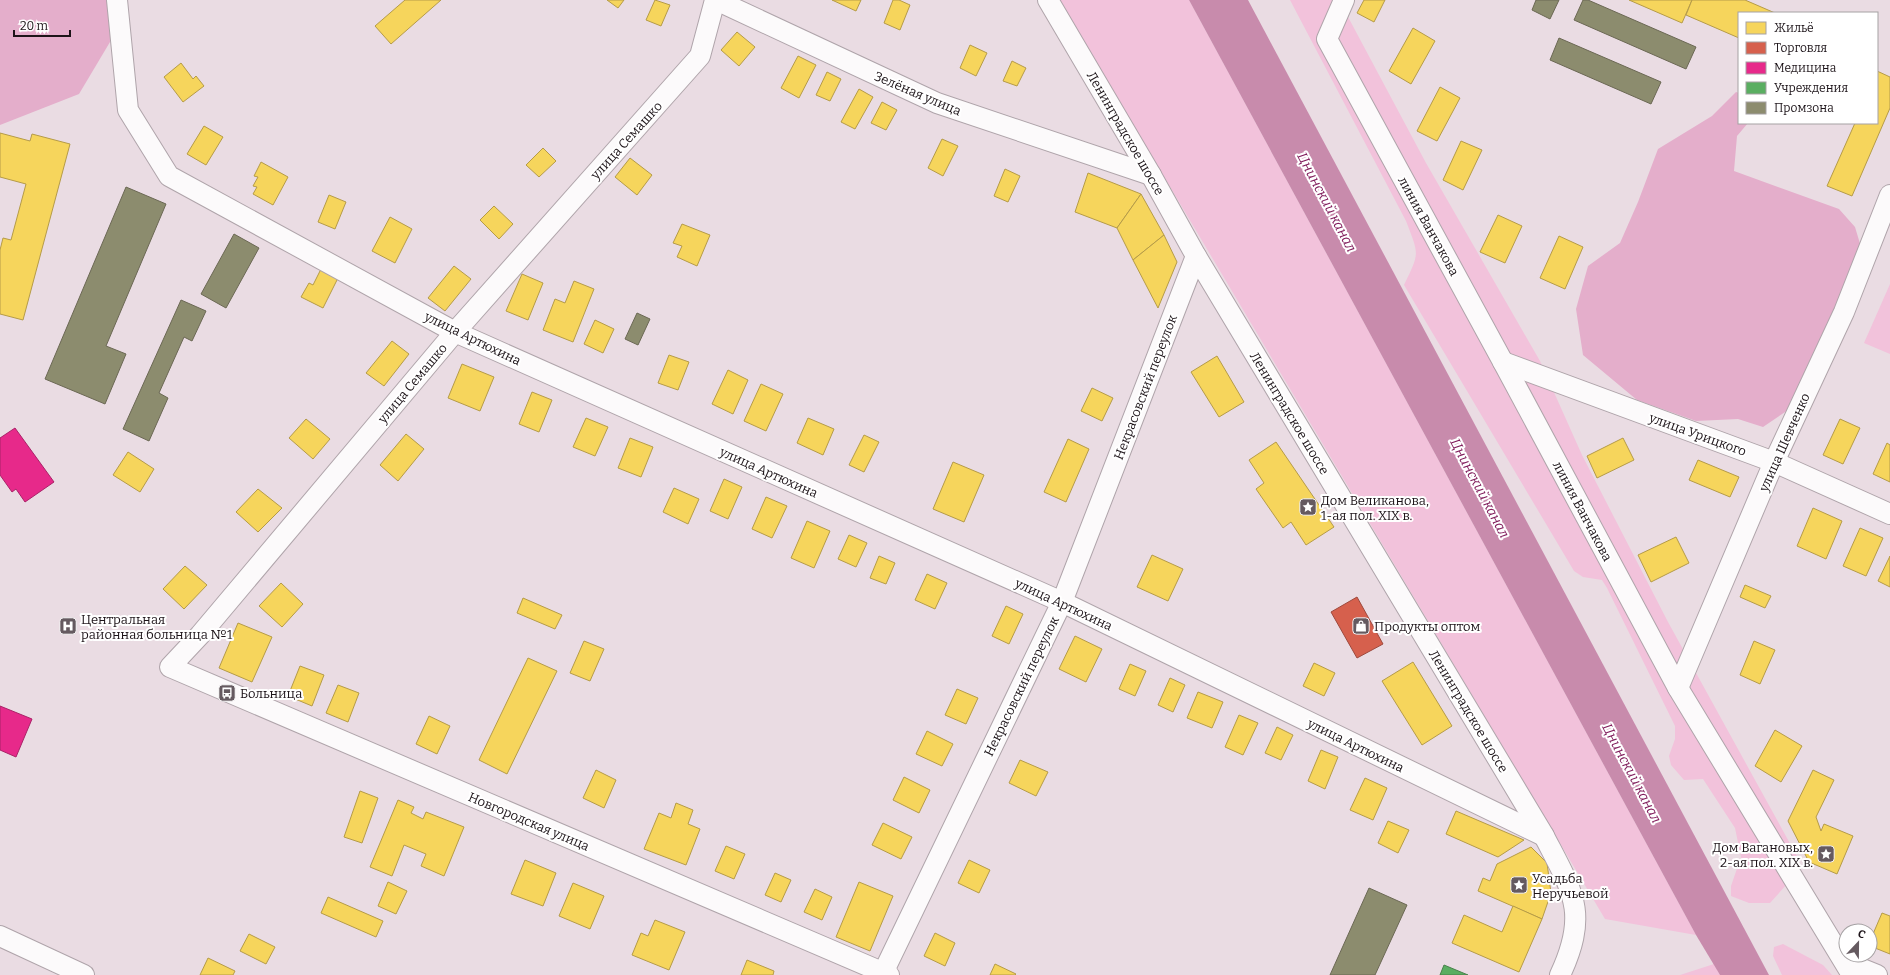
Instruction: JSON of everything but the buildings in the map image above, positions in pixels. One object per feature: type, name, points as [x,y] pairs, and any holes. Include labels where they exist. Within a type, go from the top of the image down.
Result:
[{"type":"street","name":"улица Артюхина","points":[[117,0],[128,110],[169,176],[455,332],[1062,602],[1544,836]]},
{"type":"street","name":"улица Семашко","points":[[170,667],[200,634],[455,332],[700,56],[715,0]]},
{"type":"street","name":"Зелёная улица","points":[[715,0],[937,103],[1151,175]]},
{"type":"street","name":"Ленинградское шоссе","points":[[1048,0],[1151,175],[1196,256],[1544,836],[1570,889],[1576,909],[1575,933],[1568,957],[1560,975]]},
{"type":"street","name":"линия Ванчакова","points":[[1344,0],[1326,39],[1503,362],[1678,688],[1848,968]]},
{"type":"street","name":"улица Шевченко","points":[[1678,688],[1774,462],[1844,312],[1890,195]]},
{"type":"street","name":"Некрасовский переулок","points":[[885,974],[1062,602],[1196,256]]},
{"type":"street","name":"улица Урицкого","points":[[1503,362],[1774,462],[1890,514]]},
{"type":"street","name":"Новгородская улица","points":[[170,667],[885,974]]},
{"type":"street","points":[[0,936],[84,975]]},
{"type":"street","points":[[1848,968],[1877,975]]},
{"type":"shaded area","points":[[0,0],[111,0],[111,2],[110,42],[79,94],[0,125]]},
{"type":"shaded area","points":[[1059,0],[1189,0],[1696,935],[1605,919]]},
{"type":"shaded area","points":[[1290,0],[1339,0],[1426,163],[1540,361],[1582,455],[1668,622],[1798,858],[1788,883],[1770,903],[1749,903],[1731,896],[1731,886],[1741,857],[1735,828],[1703,779],[1684,780],[1671,765],[1669,756],[1675,739],[1675,726],[1607,588],[1602,580],[1583,577],[1574,571],[1404,285],[1413,266],[1416,253],[1406,221]]},
{"type":"shaded area","points":[[1736,92],[1738,93],[1738,124],[1747,124],[1737,136],[1734,171],[1839,209],[1855,227],[1861,247],[1794,406],[1763,427],[1738,419],[1696,421],[1637,400],[1583,355],[1576,309],[1588,266],[1620,243],[1638,202],[1658,149],[1712,116]]},
{"type":"shaded area","points":[[1890,284],[1890,354],[1864,343]]},
{"type":"shaded area","points":[[1783,944],[1823,965],[1832,975],[1782,975],[1773,956],[1774,947]]},
{"type":"shaded area","points":[[1714,964],[1720,975],[1680,975]]},
{"type":"water","name":"Цнинский канал","points":[[1189,0],[1248,0],[1769,975],[1720,975],[1696,935]]},
{"type":"place","name":"Дом Великанова, 1-ая пол. XIX в.","points":[[1308,507]]},
{"type":"place","name":"Центральная районная больница №1","points":[[68,626]]},
{"type":"place","name":"Продукты оптом","points":[[1361,626]]},
{"type":"place","name":"Больница","points":[[227,693]]},
{"type":"place","name":"Дом Вагановых, 2-ая пол. XIX в.","points":[[1826,854]]},
{"type":"place","name":"Усадьба Неручьевой","points":[[1519,885]]}]
